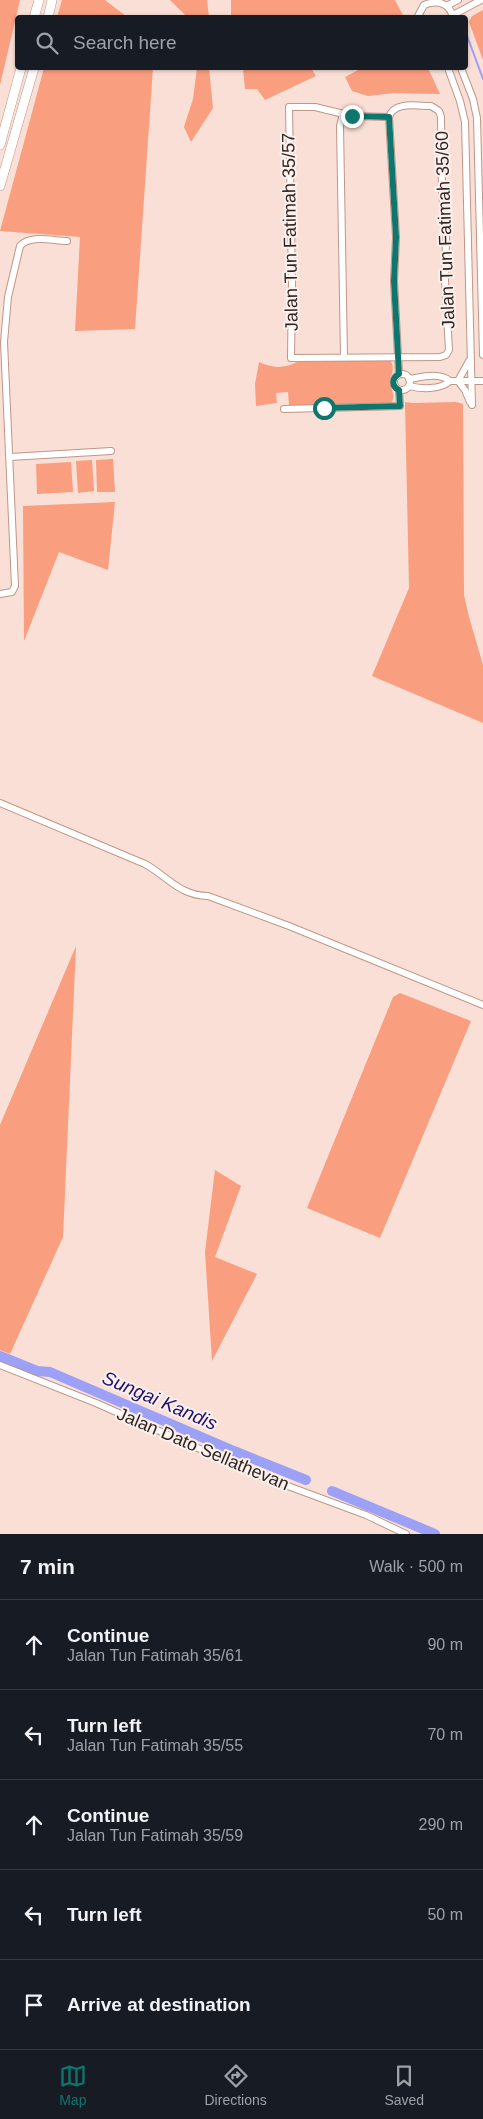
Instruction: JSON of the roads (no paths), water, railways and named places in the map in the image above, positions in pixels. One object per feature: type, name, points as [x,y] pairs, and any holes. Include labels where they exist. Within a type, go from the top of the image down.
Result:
[{"type":"main road","points":[[35,15],[39,0]]},
{"type":"main road","points":[[49,15],[52,0]]},
{"type":"main road","points":[[0,146],[20,70]]},
{"type":"main road","points":[[0,186],[33,70]]},
{"type":"street","points":[[418,15],[421,7],[427,2],[438,0],[448,5],[453,15]]},
{"type":"street","points":[[448,5],[458,0]]},
{"type":"street","points":[[455,15],[481,0]]},
{"type":"street","points":[[449,70],[465,122],[472,405],[465,390],[458,381]]},
{"type":"street","points":[[462,70],[473,99],[477,118],[483,355]]},
{"type":"street","name":"Jalan Tun Fatimah 35/60","points":[[389,117],[391,111],[399,107],[431,106],[439,111],[446,238],[445,280],[449,350],[446,355],[440,357],[398,357]]},
{"type":"street","name":"Jalan Tun Fatimah 35/57","points":[[343,114],[315,107],[289,107],[292,282],[291,358],[344,357]]},
{"type":"street","points":[[398,357],[344,357],[340,126],[343,114],[389,117],[396,237],[394,281],[399,374]]},
{"type":"street","points":[[0,594],[12,592],[15,586],[10,457],[2,342],[8,296],[20,246],[27,240],[67,242]]},
{"type":"street","points":[[458,381],[471,357]]},
{"type":"street","points":[[284,409],[400,406],[399,390],[393,382],[395,377],[399,374],[404,374],[409,379],[409,386]]},
{"type":"street","points":[[409,379],[431,376],[445,377],[450,381],[483,381]]},
{"type":"street","points":[[399,390],[404,390],[409,386],[429,388],[446,385],[450,381]]},
{"type":"street","points":[[10,457],[111,451]]},
{"type":"street","points":[[0,803],[145,864],[155,869],[169,883],[180,889],[199,896],[208,896],[289,926],[483,1005]]},
{"type":"street","name":"Jalan Dato Sellathevan","points":[[0,1365],[96,1403],[262,1476],[366,1515],[406,1534]]},
{"type":"waterway","points":[[468,38],[483,79]]},
{"type":"waterway","name":"Sungai Kandis","points":[[0,1356],[37,1371],[50,1372],[306,1480]]},
{"type":"waterway","name":"Sungai Kandis","points":[[332,1491],[435,1534]]}]
